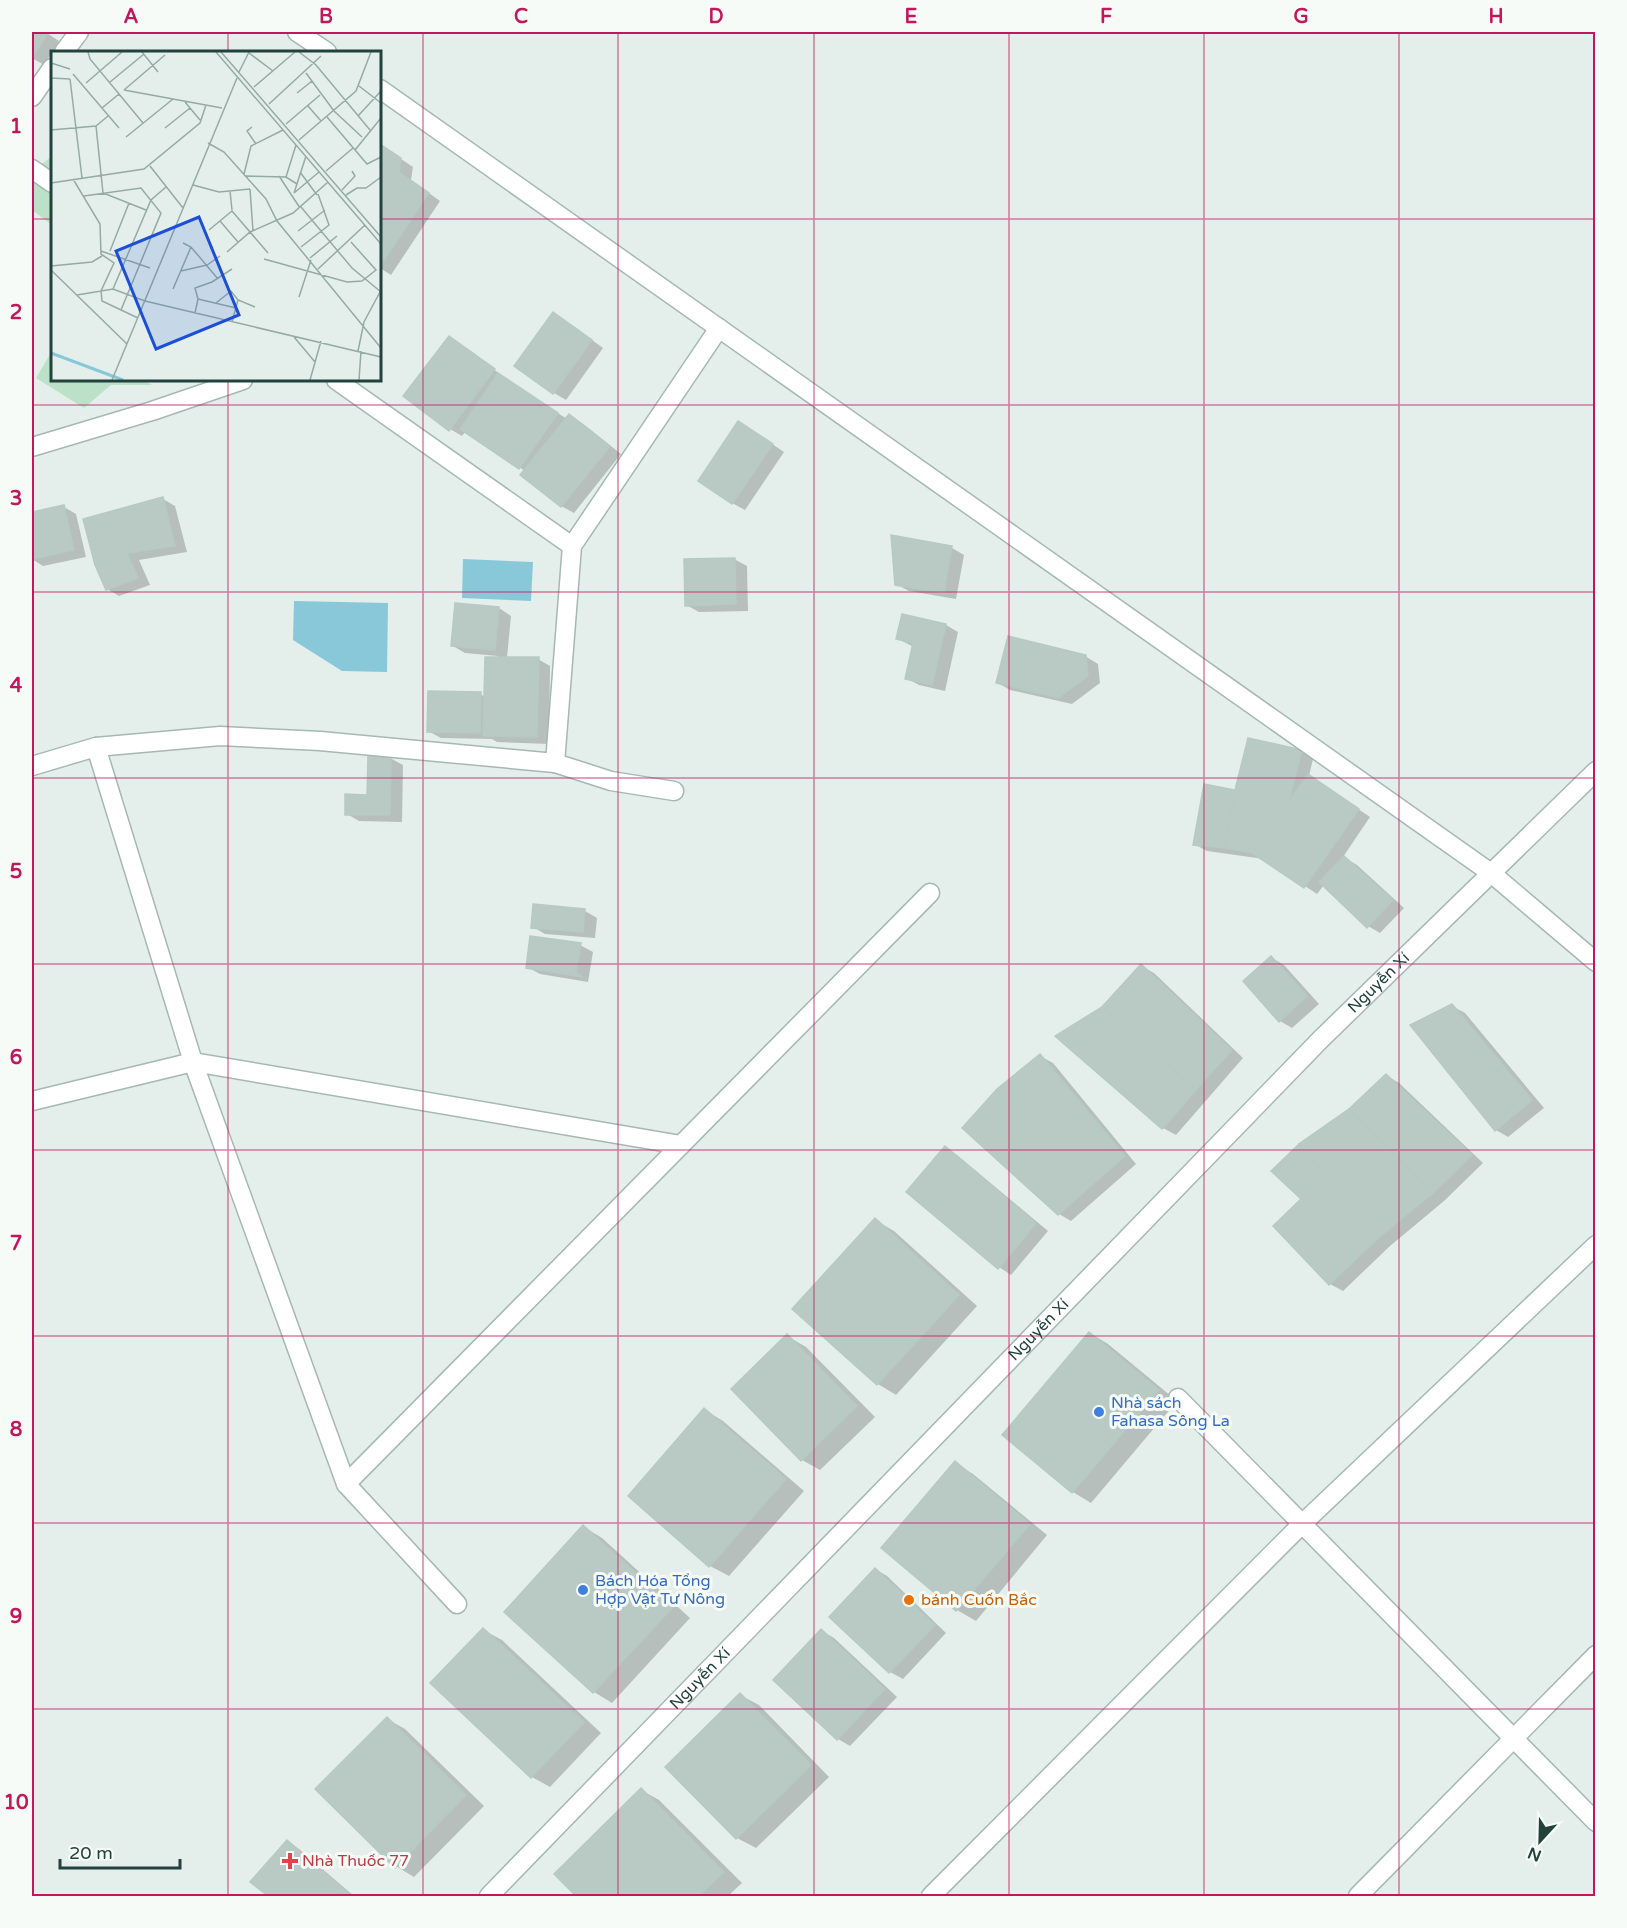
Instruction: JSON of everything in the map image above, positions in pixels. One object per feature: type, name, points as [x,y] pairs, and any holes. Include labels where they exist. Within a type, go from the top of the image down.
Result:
[{"type":"street","points":[[65,51],[79,32]]},
{"type":"street","points":[[297,32],[326,51]]},
{"type":"street","points":[[32,97],[51,69]]},
{"type":"street","points":[[381,90],[1491,873],[1596,962]]},
{"type":"street","points":[[32,169],[51,182]]},
{"type":"street","points":[[555,763],[572,546],[719,328]]},
{"type":"street","points":[[32,447],[152,411],[240,381]]},
{"type":"street","points":[[337,381],[572,546]]},
{"type":"street","points":[[32,766],[96,747],[220,736],[320,741],[555,763],[611,781],[674,791]]},
{"type":"street","points":[[96,747],[193,1062],[346,1484],[457,1604]]},
{"type":"street","name":"Nguyễn Xí","points":[[489,1896],[1321,1039],[1596,771]]},
{"type":"street","points":[[346,1484],[930,893]]},
{"type":"street","points":[[32,1101],[193,1062],[681,1145]]},
{"type":"street","points":[[931,1896],[1302,1524],[1596,1245]]},
{"type":"street","points":[[1178,1398],[1596,1822]]},
{"type":"street","points":[[1358,1896],[1596,1655]]},
{"type":"green space","points":[[51,157],[51,224],[32,210],[32,172]]},
{"type":"green space","points":[[51,353],[51,381],[146,381],[152,385],[111,385],[84,408],[36,378]]},
{"type":"water","points":[[463,559],[533,562],[531,601],[462,598]]},
{"type":"water","points":[[294,601],[388,603],[387,672],[342,671],[293,640]]},
{"type":"building","points":[[32,32],[48,33],[32,58]]},
{"type":"building","points":[[381,145],[401,158],[399,172],[429,193],[381,265]]},
{"type":"building","points":[[553,312],[592,340],[553,394],[514,366]]},
{"type":"building","points":[[449,336],[495,369],[449,431],[403,396]]},
{"type":"building","points":[[498,373],[558,413],[519,469],[460,429]]},
{"type":"building","points":[[569,414],[610,446],[561,507],[520,475]]},
{"type":"building","points":[[738,421],[773,444],[732,504],[698,481]]},
{"type":"building","points":[[163,497],[175,546],[127,553],[95,565],[83,519]]},
{"type":"building","points":[[64,505],[74,550],[32,559],[32,512]]},
{"type":"building","points":[[891,535],[952,546],[944,593],[895,585]]},
{"type":"building","points":[[127,553],[138,578],[106,590],[95,565]]},
{"type":"building","points":[[735,558],[736,604],[685,606],[684,559]]},
{"type":"building","points":[[455,603],[499,607],[495,650],[451,646]]},
{"type":"building","points":[[902,614],[946,624],[932,685],[905,679],[913,643],[896,639]]},
{"type":"building","points":[[1008,636],[1086,655],[1088,676],[1058,698],[996,683]]},
{"type":"building","points":[[485,657],[539,657],[537,737],[483,736]]},
{"type":"building","points":[[428,691],[481,692],[480,733],[427,732]]},
{"type":"building","points":[[1248,738],[1302,750],[1289,801],[1252,853],[1225,848],[1235,790]]},
{"type":"building","points":[[368,756],[391,757],[390,815],[345,815],[345,794],[367,795]]},
{"type":"building","points":[[1308,774],[1359,809],[1304,888],[1252,853]]},
{"type":"building","points":[[1204,784],[1235,790],[1225,848],[1193,845]]},
{"type":"building","points":[[1344,856],[1393,900],[1367,928],[1319,882]]},
{"type":"building","points":[[533,904],[585,909],[583,932],[531,928]]},
{"type":"building","points":[[530,936],[581,943],[576,973],[583,977],[526,968]]},
{"type":"building","points":[[1271,956],[1307,996],[1279,1022],[1243,981]]},
{"type":"building","points":[[1141,964],[1232,1050],[1196,1090],[1102,1007]]},
{"type":"building","points":[[1452,1004],[1532,1100],[1495,1131],[1410,1025]]},
{"type":"building","points":[[1102,1007],[1196,1090],[1162,1129],[1055,1036]]},
{"type":"building","points":[[1040,1054],[1125,1156],[1058,1215],[962,1128],[997,1089]]},
{"type":"building","points":[[1386,1074],[1472,1155],[1432,1194],[1349,1109]]},
{"type":"building","points":[[1349,1109],[1432,1194],[1377,1239],[1299,1144]]},
{"type":"building","points":[[1299,1144],[1377,1239],[1329,1285],[1273,1226],[1301,1199],[1271,1171]]},
{"type":"building","points":[[945,1146],[1036,1223],[998,1269],[906,1192]]},
{"type":"building","points":[[875,1218],[959,1295],[877,1385],[792,1309]]},
{"type":"building","points":[[1089,1332],[1159,1390],[1072,1493],[1002,1435]]},
{"type":"building","points":[[787,1334],[857,1406],[801,1461],[731,1389]]},
{"type":"building","points":[[704,1408],[786,1479],[709,1567],[628,1496]]},
{"type":"building","points":[[955,1461],[1030,1524],[956,1611],[881,1548]]},
{"type":"building","points":[[583,1525],[673,1607],[593,1693],[504,1612]]},
{"type":"building","points":[[875,1568],[935,1625],[889,1673],[829,1617]]},
{"type":"building","points":[[483,1628],[584,1722],[531,1778],[430,1683]]},
{"type":"building","points":[[821,1629],[885,1689],[837,1740],[773,1680]]},
{"type":"building","points":[[740,1693],[811,1765],[736,1839],[665,1767]]},
{"type":"building","points":[[387,1717],[466,1795],[395,1868],[315,1789]]},
{"type":"building","points":[[641,1788],[724,1872],[699,1896],[576,1896],[554,1874]]},
{"type":"building","name":"Nhà Thuốc 77","points":[[287,1840],[352,1896],[268,1896],[250,1882]]},
{"type":"place","name":"Nhà sách Fahasa Sông La","points":[[1099,1412]]},
{"type":"place","name":"Bách Hóa Tổng Hợp Vật Tư Nông","points":[[583,1590]]},
{"type":"place","name":"bánh Cuốn Bắc","points":[[909,1600]]},
{"type":"place","name":"Nhà Thuốc 77","points":[[290,1861]]}]
